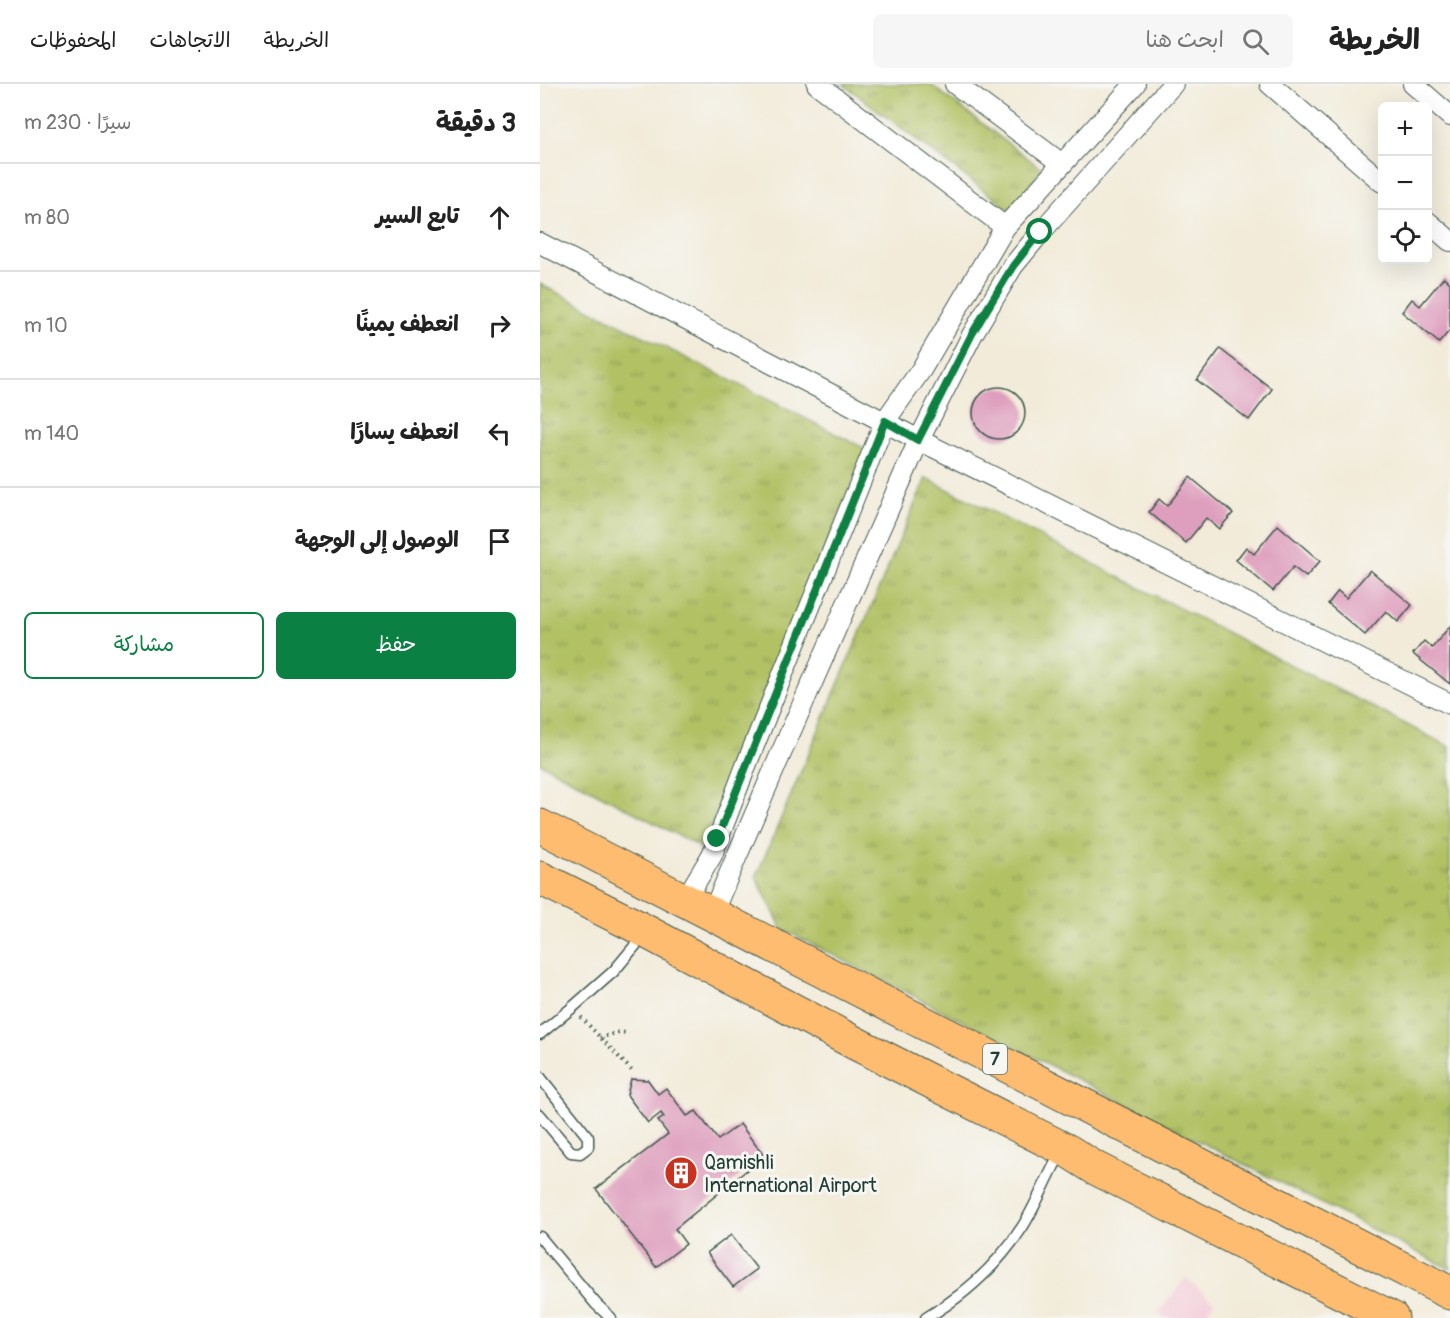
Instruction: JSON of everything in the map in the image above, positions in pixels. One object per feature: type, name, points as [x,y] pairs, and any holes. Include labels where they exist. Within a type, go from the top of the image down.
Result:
[{"type":"highway","name":"7","points":[[540,826],[1450,1293]]},
{"type":"highway","points":[[540,878],[1095,1167],[1392,1318]]},
{"type":"highway","points":[[646,933],[686,901]]},
{"type":"street","points":[[817,84],[1005,227]]},
{"type":"street","points":[[955,84],[1062,164]]},
{"type":"street","points":[[686,901],[712,855],[885,421],[921,370],[1005,227],[1135,84]]},
{"type":"street","points":[[686,901],[779,758],[918,440],[972,334],[1013,266],[1040,232],[1173,84]]},
{"type":"street","points":[[1270,84],[1378,179]]},
{"type":"street","points":[[1413,84],[1450,116]]},
{"type":"street","points":[[1432,226],[1450,242]]},
{"type":"street","points":[[540,243],[918,440],[1450,704]]},
{"type":"lane","points":[[540,1034],[614,971],[646,933]]},
{"type":"lane","points":[[540,1077],[588,1137],[588,1147],[580,1153],[571,1152],[540,1116]]},
{"type":"lane","points":[[926,1318],[966,1291],[988,1272],[1024,1225],[1057,1160],[1068,1151]]},
{"type":"lane","points":[[540,1237],[596,1304],[611,1318]]},
{"type":"path","points":[[573,1007],[634,1073]]},
{"type":"path","points":[[600,1038],[619,1032],[628,1033]]},
{"type":"shaded area","points":[[1186,1278],[1214,1302],[1201,1318],[1165,1318],[1158,1313]]},
{"type":"green space","points":[[843,84],[930,84],[1042,169],[1011,211]]},
{"type":"green space","points":[[540,284],[866,449],[702,848],[540,763]]},
{"type":"green space","points":[[926,478],[1450,747],[1450,1269],[782,929],[756,877]]},
{"type":"building","points":[[1444,277],[1450,283],[1450,330],[1439,343],[1402,312],[1412,299],[1420,306]]},
{"type":"building","points":[[1220,349],[1272,389],[1249,420],[1197,380]]},
{"type":"building","points":[[994,387],[1004,387],[1018,394],[1025,413],[1018,432],[1004,439],[994,439],[984,435],[977,428],[973,418],[973,408],[977,398],[984,391]]},
{"type":"building","points":[[1190,477],[1233,513],[1219,529],[1206,518],[1186,543],[1149,512],[1159,499],[1167,506]]},
{"type":"building","points":[[1278,525],[1320,561],[1306,577],[1293,567],[1273,591],[1236,560],[1246,547],[1254,554]]},
{"type":"building","points":[[1370,570],[1412,605],[1398,622],[1386,611],[1365,635],[1328,604],[1338,591],[1346,598]]},
{"type":"building","points":[[1450,626],[1450,684],[1413,654],[1424,641],[1432,648]]},
{"type":"building","name":"Qamishli International Airport","points":[[631,1079],[648,1080],[658,1094],[666,1088],[687,1116],[696,1111],[718,1140],[740,1124],[764,1156],[675,1229],[686,1244],[656,1267],[596,1189],[668,1134],[658,1121],[664,1117],[661,1113],[648,1123],[627,1095]]},
{"type":"building","points":[[731,1235],[757,1269],[733,1287],[707,1253]]},
{"type":"place","name":"Qamishli International Airport","points":[[681,1173]]},
{"type":"route","points":[[717,839],[885,421],[918,440],[972,334],[1013,266],[1040,232]]}]
